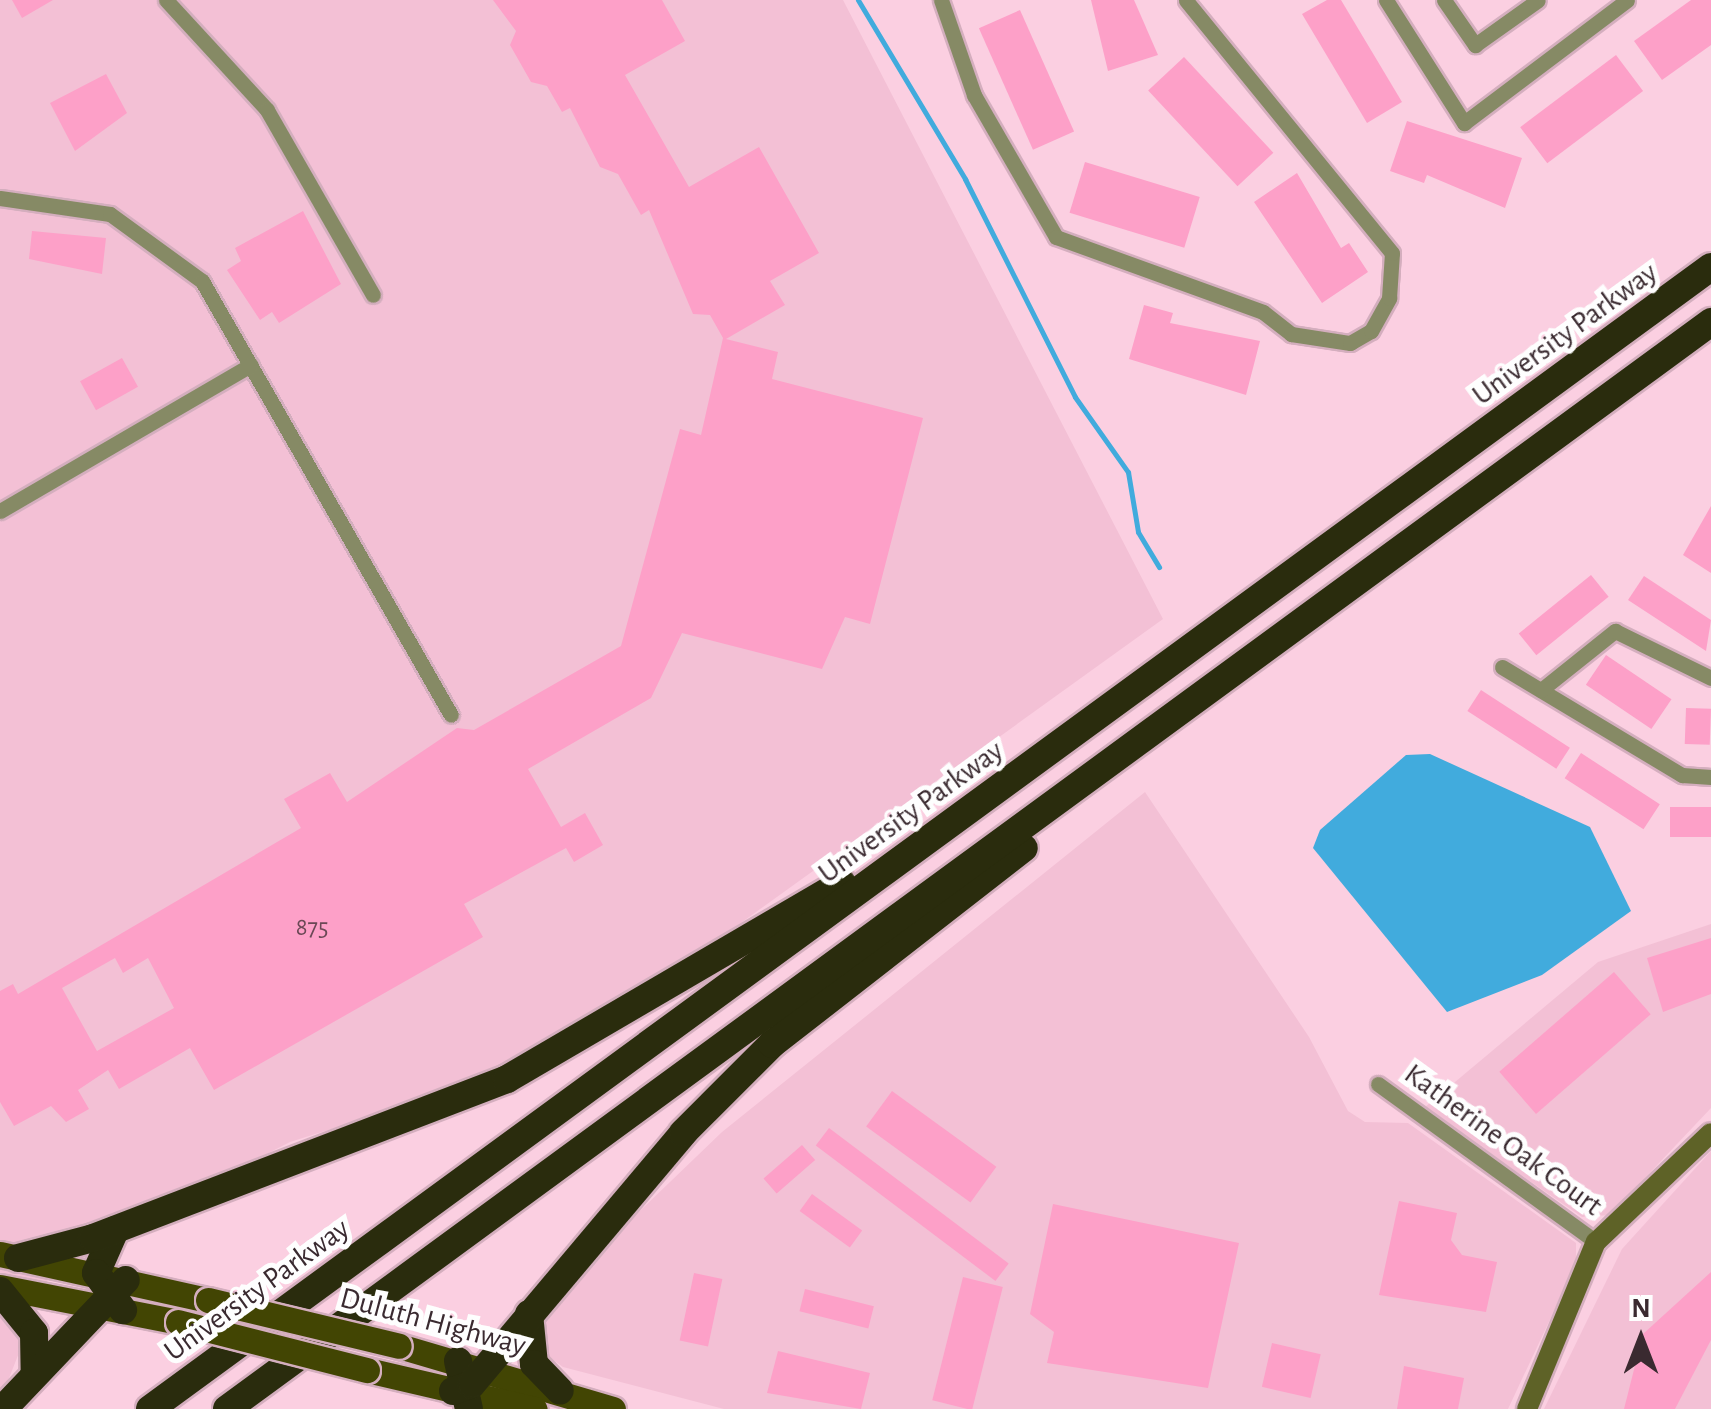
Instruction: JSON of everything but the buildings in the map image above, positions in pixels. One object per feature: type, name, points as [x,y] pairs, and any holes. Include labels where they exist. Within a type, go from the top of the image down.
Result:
[{"type":"highway","name":"University Parkway","points":[[150,1409],[1711,267]]},
{"type":"highway","points":[[227,1409],[1711,322]]},
{"type":"highway","points":[[467,1385],[682,1133],[772,1044],[1027,846],[1111,762]]},
{"type":"highway","points":[[9,1256],[115,1230],[507,1079],[953,822]]},
{"type":"highway","points":[[2,1409],[109,1292],[115,1230]]},
{"type":"highway","points":[[0,1289],[34,1333],[36,1372]]},
{"type":"highway","points":[[529,1314],[534,1364],[560,1391]]},
{"type":"main road","name":"Duluth Highway","points":[[9,1256],[178,1322],[368,1370],[467,1385],[560,1391],[613,1409]]},
{"type":"main road","name":"Duluth Highway","points":[[0,1289],[208,1300],[399,1346],[467,1385],[535,1409]]},
{"type":"street","points":[[166,0],[267,110],[373,296]]},
{"type":"street","points":[[941,0],[974,95],[1056,238],[1263,312],[1292,334],[1350,343],[1371,331],[1389,298],[1392,254],[1186,0]]},
{"type":"street","points":[[1386,0],[1464,123],[1627,0]]},
{"type":"street","points":[[1444,0],[1475,45],[1538,0]]},
{"type":"street","points":[[1598,0],[1608,14]]},
{"type":"street","points":[[0,198],[84,206],[140,228],[202,281],[452,715]]},
{"type":"street","points":[[0,512],[250,366]]},
{"type":"street","points":[[1541,690],[1614,631],[1711,678]]},
{"type":"street","points":[[1502,667],[1682,774],[1711,777]]},
{"type":"street","name":"Katherine Oak Court","points":[[1378,1084],[1596,1242]]},
{"type":"street","points":[[1527,1409],[1596,1242],[1711,1133]]},
{"type":"shaded area","points":[[0,0],[843,0],[1163,619],[720,938],[484,1081],[290,1142],[54,1264],[0,1401]]},
{"type":"shaded area","points":[[1145,792],[1309,1037],[1348,1111],[1365,1122],[1408,1123],[1576,1243],[1576,1264],[1508,1409],[724,1409],[563,1367],[542,1352],[541,1306],[722,1132]]},
{"type":"shaded area","points":[[1711,924],[1711,1108],[1610,1215],[1582,1217],[1424,1108],[1598,962]]},
{"type":"shaded area","points":[[1711,1151],[1711,1409],[1544,1409],[1622,1249]]},
{"type":"water","points":[[1430,754],[1590,827],[1631,911],[1542,975],[1447,1012],[1313,848],[1320,830],[1406,755]]},
{"type":"waterway","points":[[858,0],[965,179],[1075,397],[1128,472],[1138,532],[1159,567]]}]
